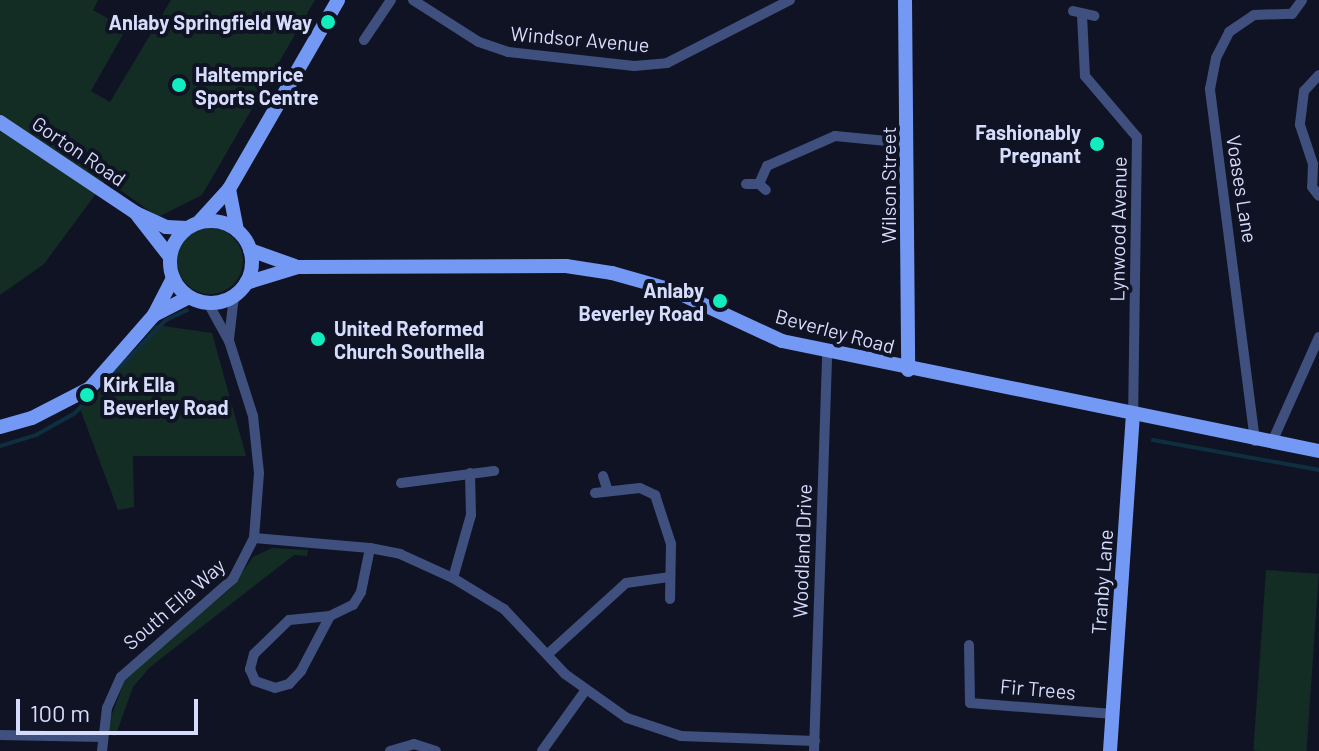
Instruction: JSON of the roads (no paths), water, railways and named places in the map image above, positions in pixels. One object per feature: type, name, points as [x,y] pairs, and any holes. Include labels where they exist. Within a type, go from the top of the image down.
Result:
[{"type":"main road","points":[[229,189],[237,230],[250,250],[246,283],[234,296],[208,303],[189,297],[173,278],[170,257],[193,225],[229,189],[338,0]]},
{"type":"main road","name":"Wilson Street","points":[[905,0],[908,370]]},
{"type":"main road","name":"Gorton Road","points":[[0,122],[136,213],[166,227],[193,225]]},
{"type":"main road","name":"Gorton Road","points":[[136,213],[170,257]]},
{"type":"main road","points":[[193,225],[213,221],[237,230]]},
{"type":"main road","name":"Beverley Road","points":[[250,250],[298,267]]},
{"type":"main road","name":"Beverley Road","points":[[246,283],[298,267],[566,266],[612,273],[672,290],[782,341],[908,370],[1255,441],[1319,451]]},
{"type":"main road","points":[[0,427],[32,418],[90,388],[154,315],[173,278]]},
{"type":"main road","points":[[154,315],[189,297]]},
{"type":"main road","name":"Tranby Lane","points":[[1110,751],[1133,416]]},
{"type":"street","points":[[364,40],[391,0]]},
{"type":"street","name":"Windsor Avenue","points":[[413,0],[479,42],[508,52],[634,66],[667,63],[790,0]]},
{"type":"street","name":"Voases Lane","points":[[1255,441],[1210,89],[1216,58],[1229,32],[1254,15],[1292,14],[1302,0]]},
{"type":"street","name":"Lynwood Avenue","points":[[1083,14],[1085,76],[1137,137],[1133,416]]},
{"type":"street","points":[[1319,75],[1304,91],[1300,125],[1316,162],[1312,187],[1319,196]]},
{"type":"street","points":[[746,184],[763,187],[767,166],[835,136],[908,143]]},
{"type":"street","name":"South Ella Way","points":[[229,341],[234,296]]},
{"type":"street","name":"South Ella Way","points":[[102,751],[102,737],[121,677],[233,579],[254,538],[259,507],[255,429],[229,341],[208,303]]},
{"type":"street","points":[[1272,442],[1319,337]]},
{"type":"street","name":"Woodland Drive","points":[[814,746],[827,352]]},
{"type":"street","points":[[401,483],[494,471]]},
{"type":"street","points":[[453,578],[471,515],[470,473]]},
{"type":"street","points":[[603,476],[607,488]]},
{"type":"street","points":[[595,493],[607,488],[640,488],[655,495],[664,509],[671,544],[670,599]]},
{"type":"street","points":[[254,538],[370,548],[400,554],[453,578],[504,609],[585,691],[627,718],[681,736],[814,746]]},
{"type":"street","points":[[330,616],[289,684],[275,688],[255,681],[250,669],[254,654],[289,620],[330,616],[353,605],[361,592],[370,548]]},
{"type":"street","points":[[548,654],[626,583],[669,577]]},
{"type":"street","name":"Fir Trees","points":[[969,645],[970,703],[1114,714]]},
{"type":"street","points":[[542,751],[585,691]]},
{"type":"street","points":[[0,735],[102,737]]},
{"type":"street","points":[[390,751],[414,744],[436,751]]},
{"type":"waterway","points":[[103,384],[166,320],[187,310]]},
{"type":"waterway","points":[[0,446],[36,435],[75,413],[94,393]]},
{"type":"waterway","points":[[1153,440],[1319,470]]},
{"type":"place","name":"Anlaby Springfield Way","points":[[328,22]]},
{"type":"place","name":"Haltemprice Sports Centre","points":[[179,85]]},
{"type":"place","name":"Fashionably Pregnant","points":[[1097,144]]},
{"type":"place","name":"Anlaby Beverley Road","points":[[720,301]]},
{"type":"place","name":"United Reformed Church Southella","points":[[318,339]]},
{"type":"place","name":"Kirk Ella Beverley Road","points":[[87,395]]}]
